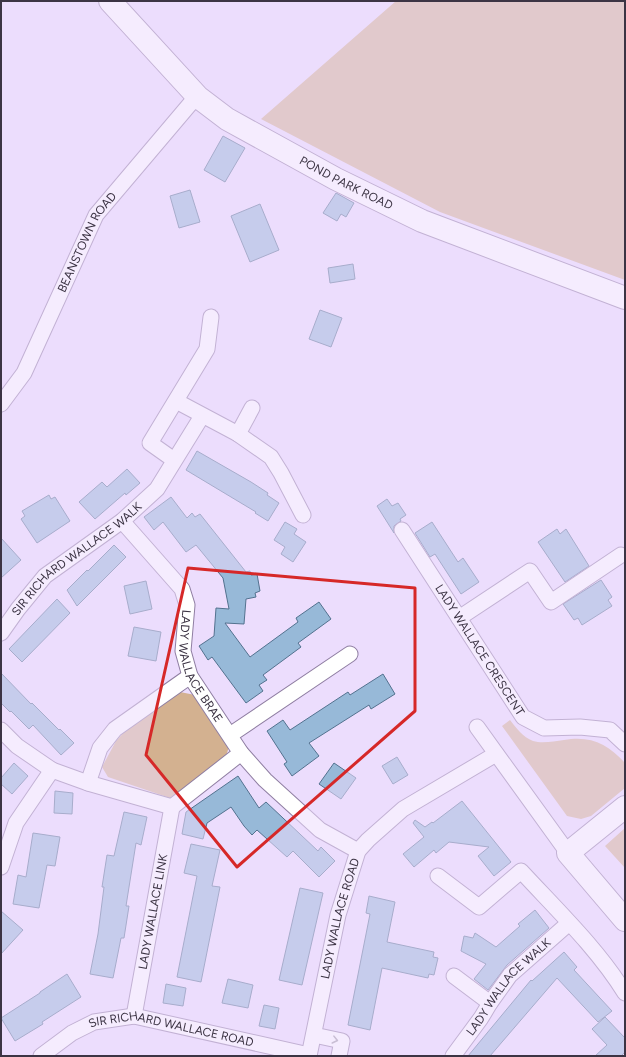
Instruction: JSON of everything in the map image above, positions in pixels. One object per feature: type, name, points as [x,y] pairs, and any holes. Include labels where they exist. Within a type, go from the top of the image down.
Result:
[{"type":"main road","name":"POND PARK ROAD","points":[[110,1],[198,97],[227,119],[336,179],[422,221],[625,298]]},
{"type":"main road","points":[[625,807],[568,853],[625,920]]},
{"type":"street","name":"BEANSTOWN ROAD","points":[[1,404],[24,373],[96,215],[190,104],[198,97]]},
{"type":"street","points":[[174,460],[150,443],[207,349],[211,317]]},
{"type":"street","points":[[176,401],[238,434],[271,457],[303,515]]},
{"type":"street","points":[[238,434],[252,408]]},
{"type":"street","name":"SIR RICHARD WALLACE WALK","points":[[1,633],[18,609],[45,576],[122,521],[157,489],[202,416]]},
{"type":"street","name":"LADY WALLACE BRAE","points":[[122,521],[182,589],[187,605],[183,651],[190,676],[242,753],[265,780],[320,830],[358,851]]},
{"type":"street","name":"LADY WALLACE CRESCENT","points":[[402,530],[523,717],[544,728],[580,727],[610,730],[625,744]]},
{"type":"street","points":[[459,618],[530,570],[551,602],[621,555]]},
{"type":"street","name":"LADY WALLACE BRAE","points":[[230,735],[350,654]]},
{"type":"street","points":[[88,783],[100,748],[115,729],[190,676]]},
{"type":"street","points":[[477,727],[568,853]]},
{"type":"street","points":[[1,730],[17,746],[52,770],[88,783],[172,807],[242,753]]},
{"type":"street","name":"LADY WALLACE ROAD","points":[[309,1056],[338,915],[358,851],[368,840],[403,809],[496,754]]},
{"type":"street","points":[[1,867],[16,823],[52,770]]},
{"type":"street","name":"LADY WALLACE LINK","points":[[134,1016],[172,807]]},
{"type":"street","points":[[438,876],[479,907],[521,871],[570,922],[615,977],[625,993]]},
{"type":"street","name":"LADY WALLACE WALK","points":[[453,1056],[510,975],[570,922]]},
{"type":"street","points":[[454,976],[490,1003]]},
{"type":"street","name":"SIR RICHARD WALLACE ROAD","points":[[41,1056],[72,1033],[94,1022],[134,1016],[309,1056]]},
{"type":"street","points":[[314,1035],[342,1041],[339,1056]]},
{"type":"highlighted area","points":[[188,568],[415,588],[415,711],[237,867],[146,755]]},
{"type":"shaded area","points":[[396,1],[625,1],[625,280],[440,212],[261,119]]},
{"type":"shaded area","points":[[180,692],[195,695],[230,743],[225,760],[170,798],[108,777],[102,767],[116,741],[127,729]]},
{"type":"shaded area","points":[[510,720],[523,735],[533,741],[545,742],[582,739],[598,742],[605,746],[619,756],[625,763],[625,788],[591,816],[581,819],[567,816],[502,726]]},
{"type":"shaded area","points":[[625,828],[625,868],[605,846]]},
{"type":"building","points":[[223,136],[245,148],[225,182],[204,170]]},
{"type":"building","points":[[190,190],[200,222],[179,228],[170,196]]},
{"type":"building","points":[[336,193],[354,203],[346,217],[341,214],[337,221],[323,213]]},
{"type":"building","points":[[260,204],[279,250],[250,262],[231,216]]},
{"type":"building","points":[[353,264],[355,279],[330,283],[328,268]]},
{"type":"building","points":[[320,310],[342,318],[331,347],[309,339]]},
{"type":"building","points":[[197,451],[251,482],[268,493],[267,495],[279,503],[268,521],[255,513],[256,512],[186,470]]},
{"type":"building","points":[[127,469],[140,483],[126,495],[125,493],[95,519],[79,502],[102,482],[107,487]]},
{"type":"building","points":[[49,495],[51,499],[55,497],[70,521],[37,543],[21,519],[25,516],[22,511]]},
{"type":"building","points":[[171,497],[187,518],[192,513],[195,517],[200,514],[246,572],[250,571],[251,575],[257,574],[260,591],[255,593],[256,597],[246,599],[244,624],[225,623],[250,657],[298,622],[296,618],[319,602],[331,619],[298,643],[301,647],[263,675],[267,680],[259,685],[263,691],[246,703],[212,657],[208,660],[199,646],[214,636],[216,608],[229,609],[223,578],[196,545],[186,552],[163,522],[154,530],[144,517]]},
{"type":"building","points":[[387,499],[392,506],[398,503],[406,515],[394,526],[394,533],[377,506]]},
{"type":"building","points":[[285,522],[297,529],[294,534],[306,542],[293,562],[281,554],[285,547],[274,540]]},
{"type":"building","points":[[432,522],[458,562],[463,558],[479,582],[461,594],[435,554],[430,557],[415,533]]},
{"type":"building","points":[[557,529],[560,534],[566,529],[589,566],[565,582],[538,542]]},
{"type":"building","points":[[1,538],[21,560],[1,578]]},
{"type":"building","points":[[114,545],[126,557],[77,606],[67,590]]},
{"type":"building","points":[[601,580],[612,597],[608,600],[612,606],[582,625],[578,618],[574,620],[563,604]]},
{"type":"building","points":[[146,581],[152,609],[130,614],[124,586]]},
{"type":"building","points":[[57,599],[70,613],[22,662],[9,649]]},
{"type":"building","points":[[134,627],[161,632],[156,661],[128,656]]},
{"type":"building","points":[[1,673],[31,704],[32,703],[74,743],[61,755],[33,725],[29,729],[1,703]]},
{"type":"building","points":[[383,674],[395,694],[371,709],[369,705],[309,743],[319,756],[292,776],[284,764],[287,762],[267,731],[283,720],[290,730],[348,692],[350,695]]},
{"type":"building","points":[[397,757],[408,775],[393,784],[382,766]]},
{"type":"building","points":[[14,763],[28,776],[12,794],[1,784],[1,778]]},
{"type":"building","points":[[334,763],[356,778],[341,799],[319,784]]},
{"type":"building","points":[[238,776],[259,808],[266,802],[318,851],[321,847],[335,861],[319,877],[293,851],[287,857],[257,830],[252,835],[231,807],[207,823],[203,839],[182,834],[186,812]]},
{"type":"building","points":[[55,791],[73,793],[72,814],[54,813]]},
{"type":"building","points":[[462,801],[511,862],[494,876],[478,856],[489,847],[449,842],[436,853],[434,850],[414,867],[403,854],[424,837],[413,823],[415,820],[425,827],[432,822],[433,823]]},
{"type":"building","points":[[124,812],[147,817],[141,845],[136,843],[126,906],[129,906],[124,938],[121,938],[113,978],[90,974],[98,934],[104,887],[102,887],[107,855],[114,856]]},
{"type":"building","points":[[33,833],[60,837],[55,866],[47,865],[39,908],[13,904],[18,875],[26,877]]},
{"type":"building","points":[[191,844],[220,850],[212,886],[220,887],[201,982],[177,977],[197,876],[184,873]]},
{"type":"building","points":[[300,888],[323,893],[302,985],[279,980]]},
{"type":"building","points":[[369,896],[395,902],[387,942],[434,952],[433,957],[438,958],[434,975],[429,974],[428,978],[382,968],[370,1030],[348,1025],[370,914],[366,913]]},
{"type":"building","points":[[535,910],[549,928],[507,965],[488,990],[474,979],[486,964],[461,951],[464,936],[473,938],[475,933],[496,947],[520,926],[518,924]]},
{"type":"building","points":[[1,911],[23,930],[1,954]]},
{"type":"building","points":[[564,952],[577,967],[574,970],[612,1011],[598,1022],[557,978],[490,1056],[468,1056],[531,980],[532,981]]},
{"type":"building","points":[[67,974],[81,997],[42,1022],[43,1024],[15,1041],[1,1018]]},
{"type":"building","points":[[228,979],[253,985],[248,1008],[222,1003]]},
{"type":"building","points":[[166,984],[186,988],[183,1006],[163,1003]]},
{"type":"building","points":[[264,1005],[279,1008],[275,1029],[259,1026]]},
{"type":"building","points":[[605,1017],[625,1038],[625,1052],[621,1056],[595,1056],[607,1045],[592,1029]]}]
